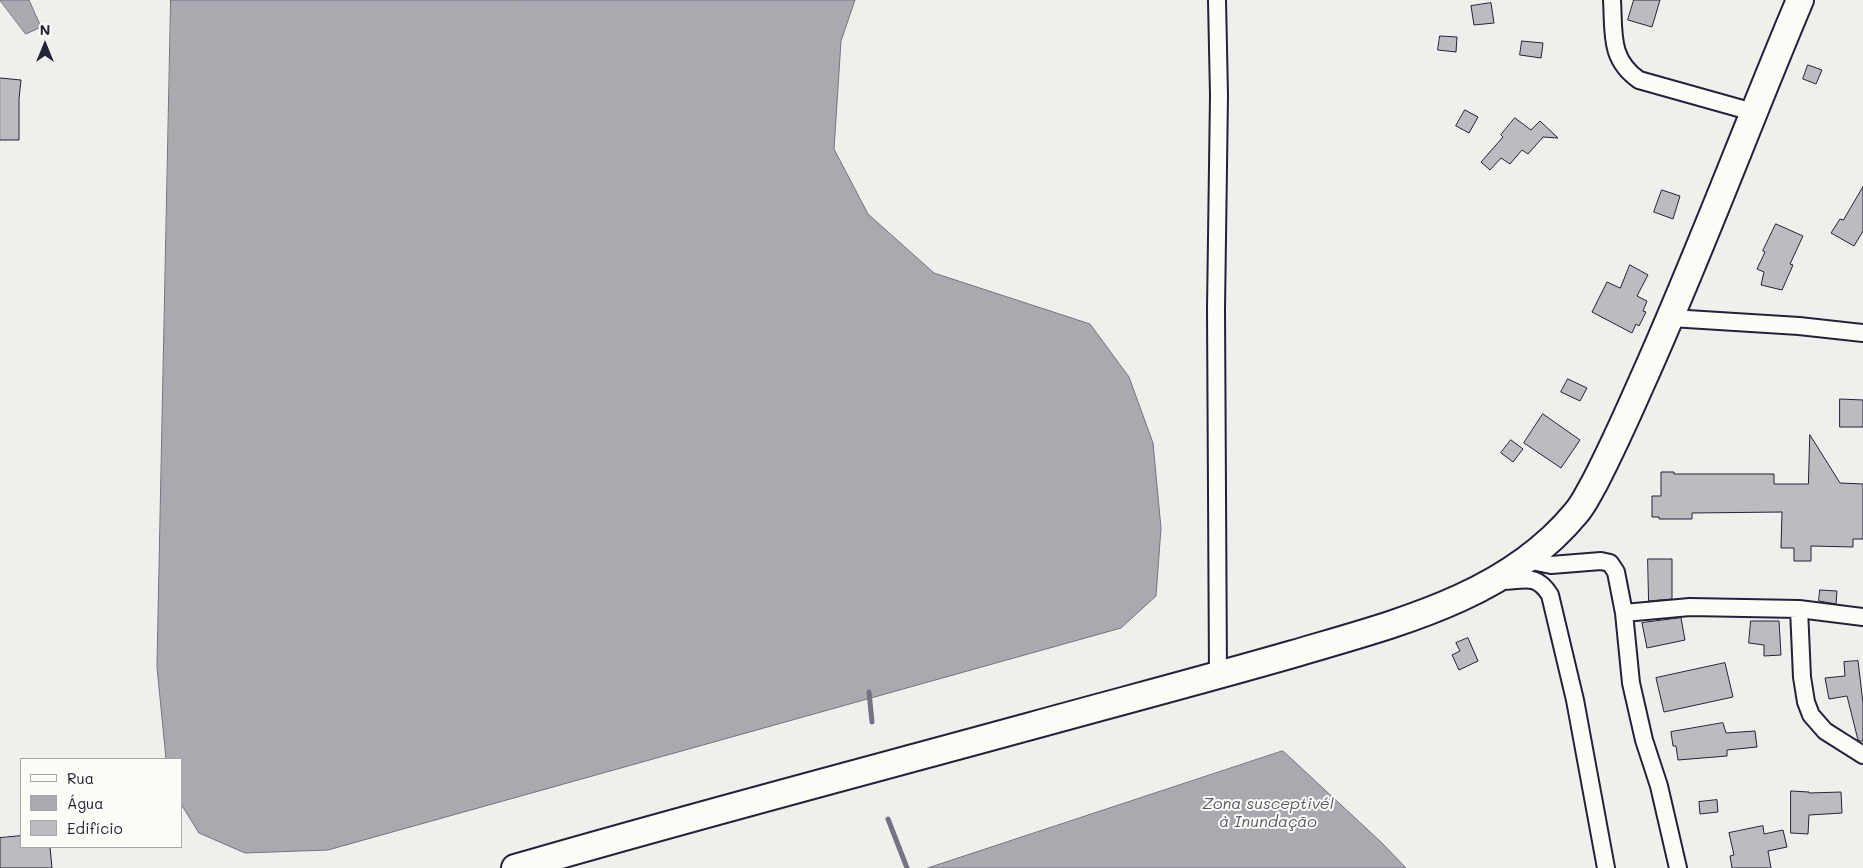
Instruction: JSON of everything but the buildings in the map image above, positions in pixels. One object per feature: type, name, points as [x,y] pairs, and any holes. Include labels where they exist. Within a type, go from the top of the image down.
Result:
[{"type":"main road","points":[[515,868],[695,816],[1218,676],[1409,619],[1464,596],[1527,560],[1556,536],[1581,508],[1608,458],[1671,318],[1800,0]]},
{"type":"street","points":[[1217,0],[1219,95],[1216,309],[1218,676]]},
{"type":"street","points":[[1612,0],[1614,40],[1619,60],[1628,73],[1639,80],[1753,112]]},
{"type":"street","points":[[1671,318],[1799,326],[1863,333]]},
{"type":"street","points":[[1527,560],[1551,565],[1601,561],[1610,563],[1616,572],[1624,613],[1631,683],[1644,740],[1659,786],[1678,868]]},
{"type":"street","points":[[1492,581],[1527,579],[1536,581],[1543,585],[1550,595],[1575,700],[1606,868]]},
{"type":"street","points":[[1624,613],[1690,607],[1799,609],[1863,617]]},
{"type":"street","points":[[1799,609],[1802,677],[1806,702],[1811,715],[1825,731],[1863,755]]},
{"type":"water","points":[[0,0],[29,0],[41,27],[26,34]]},
{"type":"water","points":[[171,0],[855,0],[841,41],[834,149],[868,214],[934,273],[1090,324],[1129,377],[1153,443],[1161,528],[1156,596],[1121,628],[328,850],[245,853],[199,833],[182,806],[182,758],[166,758],[157,667]]},
{"type":"water","name":"Zona susceptivél à Inundação","points":[[1283,751],[1382,843],[1406,868],[928,868]]},
{"type":"waterway","points":[[869,692],[872,722]]},
{"type":"waterway","points":[[888,819],[907,868]]}]
